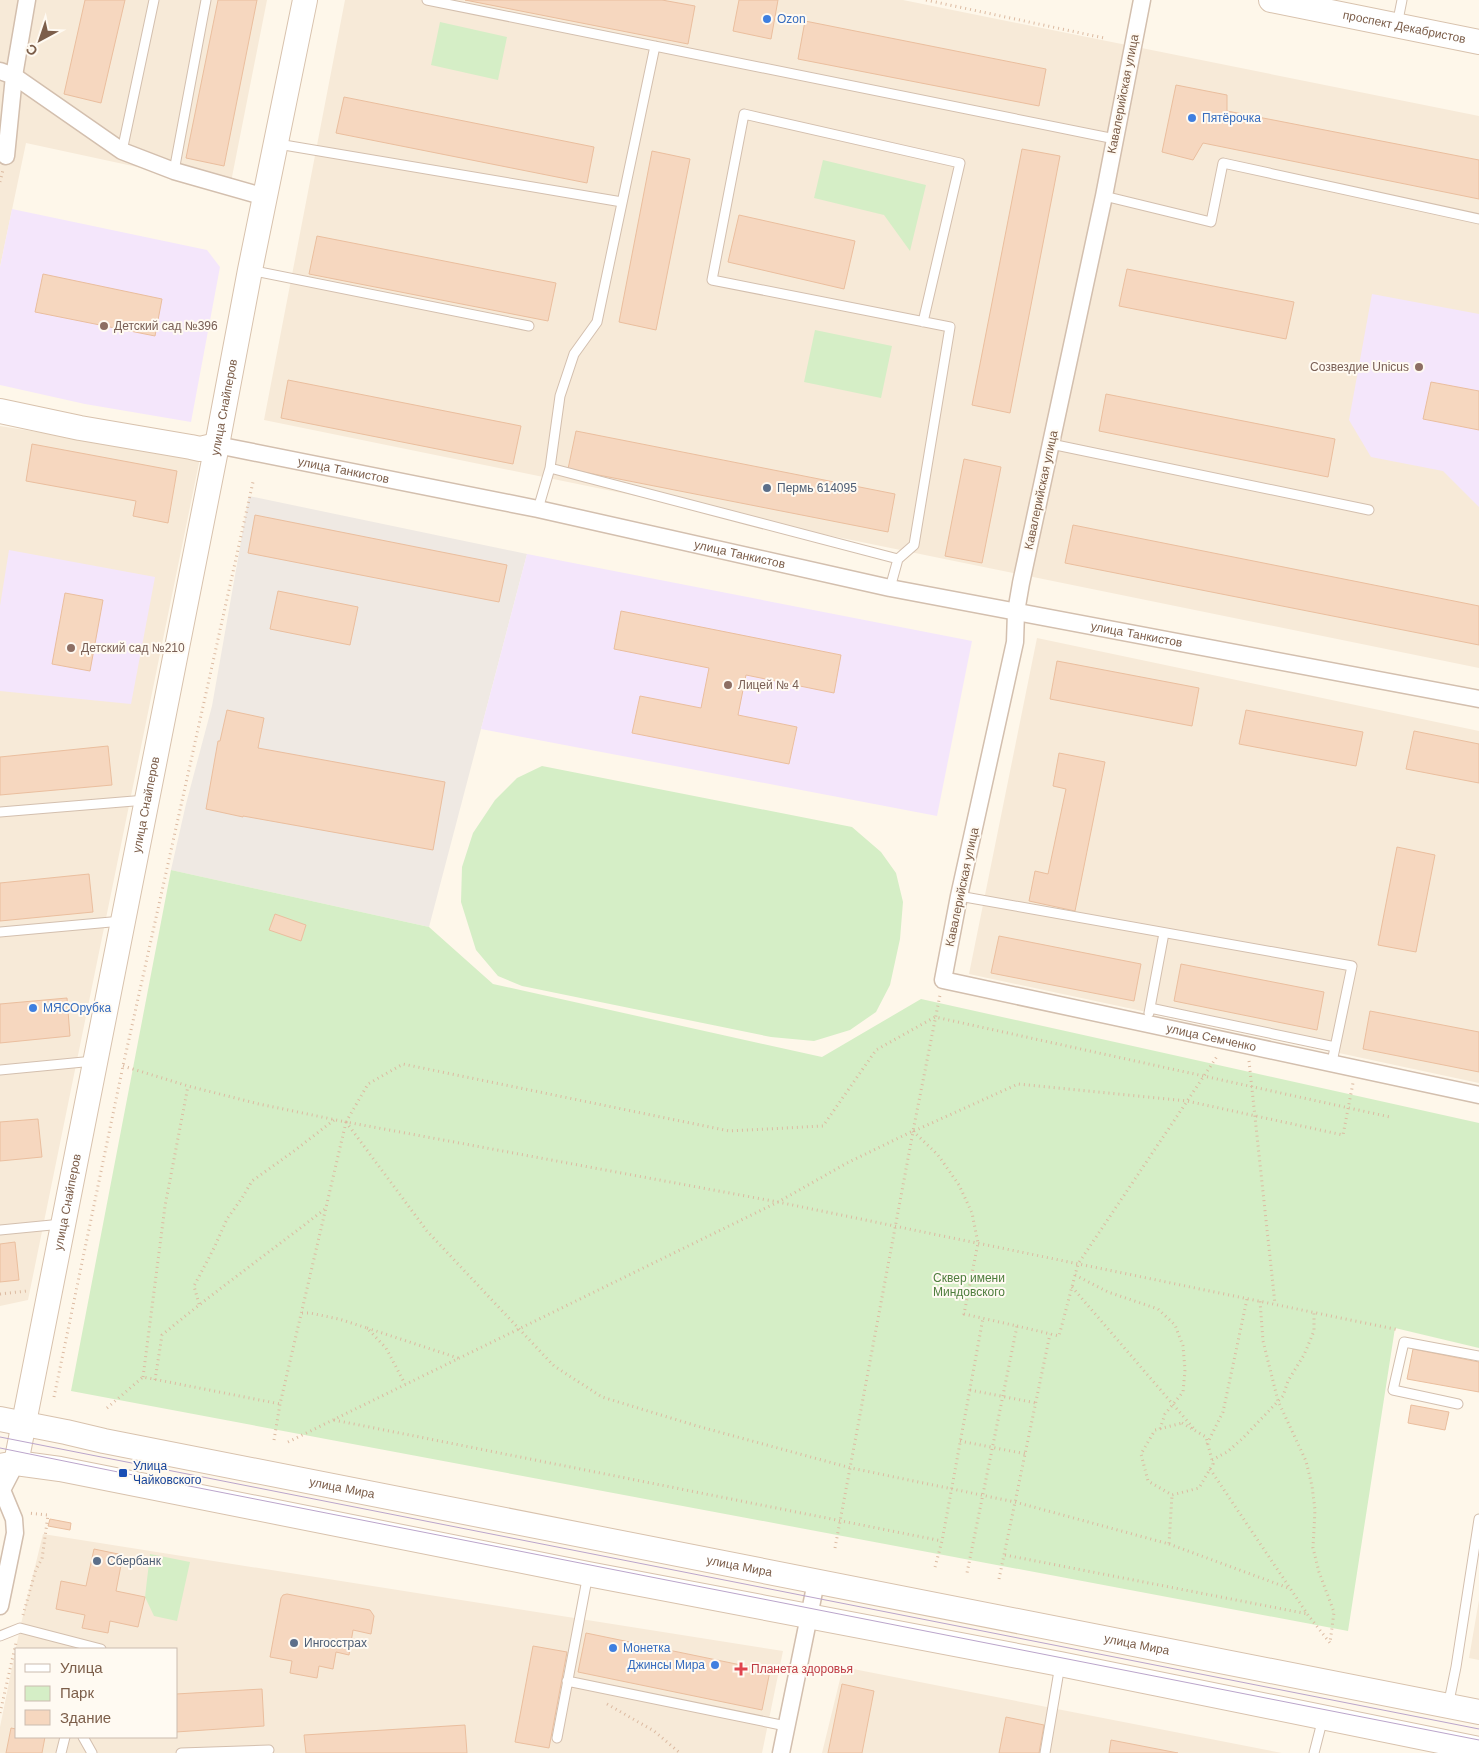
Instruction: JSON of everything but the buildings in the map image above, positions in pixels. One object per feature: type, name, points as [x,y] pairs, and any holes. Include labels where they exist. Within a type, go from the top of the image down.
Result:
[{"type":"main road","name":"улица Снайперов","points":[[8,1465],[23,1424],[250,270],[305,0]]},
{"type":"main road","name":"проспект Декабристов","points":[[1271,0],[1479,42]]},
{"type":"main road","name":"улица Танкистов","points":[[0,411],[80,428],[200,449],[217,445]]},
{"type":"main road","name":"улица Мира","points":[[0,1419],[1479,1712]]},
{"type":"main road","points":[[8,1465],[60,1469],[588,1574],[1060,1664],[1479,1749]]},
{"type":"street","points":[[6,156],[7,74],[27,0]]},
{"type":"street","name":"Кавалерийская улица","points":[[943,980],[959,896],[1015,642],[1016,612],[1021,583],[1104,196],[1142,0]]},
{"type":"street","points":[[7,74],[122,151],[174,170],[265,197]]},
{"type":"street","name":"улица Танкистов","points":[[217,445],[538,510],[890,588],[1479,699]]},
{"type":"street","name":"улица Семченко","points":[[943,980],[1149,1016],[1334,1055],[1479,1095]]},
{"type":"street","name":"улица Снайперов","points":[[0,1606],[15,1533],[14,1519],[2,1490],[8,1465]]},
{"type":"street","points":[[781,1753],[816,1582]]},
{"type":"lane","points":[[122,151],[154,0]]},
{"type":"lane","points":[[174,170],[206,0]]},
{"type":"lane","points":[[427,0],[1115,139]]},
{"type":"lane","points":[[1397,25],[1402,0]]},
{"type":"lane","points":[[538,510],[550,468],[560,396],[574,354],[597,322],[655,46]]},
{"type":"lane","points":[[890,588],[898,560],[914,545],[950,327],[923,322],[712,280],[744,114],[960,163],[923,322]]},
{"type":"lane","points":[[277,143],[622,202]]},
{"type":"lane","points":[[1104,196],[1211,222],[1223,163],[1479,218]]},
{"type":"lane","points":[[250,270],[529,326]]},
{"type":"lane","points":[[1050,444],[1369,510]]},
{"type":"lane","points":[[550,468],[898,560]]},
{"type":"lane","points":[[0,812],[147,800]]},
{"type":"lane","points":[[959,896],[1352,966],[1334,1055]]},
{"type":"lane","points":[[0,932],[122,922]]},
{"type":"lane","points":[[1149,1016],[1164,933]]},
{"type":"lane","points":[[0,1070],[95,1060]]},
{"type":"lane","points":[[0,1230],[62,1224]]},
{"type":"lane","points":[[1458,1404],[1392,1390],[1404,1342],[1479,1356]]},
{"type":"lane","points":[[1448,1706],[1456,1667],[1479,1519]]},
{"type":"lane","points":[[557,1738],[588,1574]]},
{"type":"lane","points":[[0,1636],[20,1628],[82,1647]]},
{"type":"lane","points":[[1045,1753],[1060,1664]]},
{"type":"lane","points":[[567,1681],[786,1726]]},
{"type":"lane","points":[[1314,1753],[1324,1718]]},
{"type":"lane","points":[[61,1753],[65,1738]]},
{"type":"lane","points":[[84,1738],[92,1753]]},
{"type":"lane","points":[[181,1753],[268,1750]]},
{"type":"path","points":[[926,0],[1104,38]]},
{"type":"path","points":[[54,1397],[123,1066],[253,482]]},
{"type":"path","points":[[835,1548],[943,980]]},
{"type":"path","points":[[274,1440],[280,1404],[346,1122],[368,1084],[403,1064],[729,1130],[823,1126],[876,1050],[935,1017],[1390,1117]]},
{"type":"path","points":[[913,1131],[938,1155],[959,1185],[972,1214],[978,1243],[964,1314],[1059,1336],[1078,1264],[1223,1048]]},
{"type":"path","points":[[1248,1054],[1275,1304]]},
{"type":"path","points":[[123,1066],[188,1086],[335,1120],[778,1202],[1401,1330]]},
{"type":"path","points":[[288,1442],[778,1202],[847,1163],[1018,1084],[1187,1100],[1343,1135],[1354,1077]]},
{"type":"path","points":[[107,1408],[143,1377],[165,1206],[188,1086]]},
{"type":"path","points":[[200,1304],[194,1286],[227,1219],[252,1181],[335,1120]]},
{"type":"path","points":[[346,1122],[427,1231],[554,1366],[602,1397],[697,1426],[851,1468],[1016,1502],[1170,1544],[1291,1589]]},
{"type":"path","points":[[155,1380],[162,1335],[326,1208]]},
{"type":"path","points":[[1075,1275],[1108,1292],[1158,1309],[1175,1325],[1183,1346],[1185,1370],[1182,1392],[1165,1414],[1160,1429]]},
{"type":"path","points":[[1072,1287],[1197,1432]]},
{"type":"path","points":[[0,1294],[26,1291]]},
{"type":"path","points":[[1208,1444],[1223,1412],[1246,1299]]},
{"type":"path","points":[[1210,1469],[1308,1614],[1330,1643],[1334,1612],[1319,1572],[1313,1548],[1315,1510],[1312,1486],[1306,1461],[1278,1401],[1263,1341],[1260,1302]]},
{"type":"path","points":[[1212,1460],[1242,1439],[1283,1396],[1288,1381],[1304,1355],[1314,1331],[1314,1312]]},
{"type":"path","points":[[302,1313],[339,1318],[458,1358]]},
{"type":"path","points":[[935,1567],[942,1541],[983,1318]]},
{"type":"path","points":[[967,1573],[1017,1326]]},
{"type":"path","points":[[366,1328],[386,1348],[405,1384]]},
{"type":"path","points":[[999,1579],[1050,1334]]},
{"type":"path","points":[[143,1377],[280,1404]]},
{"type":"path","points":[[970,1390],[1036,1403]]},
{"type":"path","points":[[334,1420],[942,1541]]},
{"type":"path","points":[[1182,1423],[1206,1437],[1208,1444],[1213,1464],[1199,1488],[1172,1495],[1148,1481],[1141,1454],[1155,1430],[1182,1423]]},
{"type":"path","points":[[960,1441],[1026,1454]]},
{"type":"path","points":[[1170,1544],[1172,1495]]},
{"type":"path","points":[[1005,1555],[1308,1614]]},
{"type":"path","points":[[599,1699],[654,1731],[680,1753]]},
{"type":"shaded area","points":[[0,0],[267,0],[230,187],[26,143],[0,267]]},
{"type":"shaded area","points":[[345,0],[903,0],[1479,116],[1479,668],[264,420]]},
{"type":"shaded area","name":"Детский сад №396","points":[[12,209],[207,250],[220,267],[191,422],[85,404],[0,385],[0,267]]},
{"type":"shaded area","name":"Созвездие Unicus","points":[[1372,294],[1479,314],[1479,507],[1443,471],[1371,457],[1349,420]]},
{"type":"shaded area","points":[[0,426],[200,458],[28,1300],[0,1306]]},
{"type":"shaded area","points":[[249,496],[527,554],[429,927],[171,870],[212,706]]},
{"type":"shaded area","name":"Детский сад №210","points":[[9,550],[155,577],[131,704],[0,691],[0,606]]},
{"type":"shaded area","name":"Лицей № 4","points":[[527,554],[972,641],[937,816],[481,729]]},
{"type":"shaded area","points":[[1037,638],[1479,731],[1479,1083],[969,974]]},
{"type":"shaded area","points":[[43,1534],[783,1651],[762,1753],[0,1753],[0,1727],[15,1653],[15,1738],[178,1738],[178,1648],[16,1648]]},
{"type":"shaded area","points":[[1479,1600],[1479,1660],[1469,1658]]},
{"type":"shaded area","points":[[843,1667],[1282,1753],[822,1753]]},
{"type":"green space","points":[[440,22],[507,37],[498,80],[431,65]]},
{"type":"green space","points":[[823,160],[926,185],[910,251],[884,215],[814,198]]},
{"type":"green space","points":[[815,330],[892,346],[881,398],[804,382]]},
{"type":"green space","points":[[542,766],[852,827],[881,852],[896,873],[903,902],[900,939],[890,985],[876,1012],[850,1030],[814,1041],[771,1037],[522,986],[498,976],[476,950],[461,902],[462,867],[473,833],[495,800],[517,778]]},
{"type":"green space","name":"Сквер имени Миндовского","points":[[171,870],[429,927],[493,984],[822,1057],[921,999],[1479,1123],[1479,1348],[1395,1328],[1348,1631],[71,1391]]},
{"type":"green space","points":[[150,1554],[190,1562],[177,1621],[154,1616],[145,1597]]},
{"type":"tram line","points":[[0,1437],[1479,1729]]},
{"type":"tram line","points":[[0,1448],[1479,1740]]},
{"type":"place","name":"Ozon","points":[[767,19]]},
{"type":"place","name":"Пятёрочка","points":[[1192,118]]},
{"type":"place","name":"Детский сад №396","points":[[104,326]]},
{"type":"place","name":"Созвездие Unicus","points":[[1419,367]]},
{"type":"place","name":"Пермь 614095","points":[[767,488]]},
{"type":"place","name":"Детский сад №210","points":[[71,648]]},
{"type":"place","name":"Лицей № 4","points":[[728,685]]},
{"type":"place","name":"МЯСОрубка","points":[[33,1008]]},
{"type":"place","name":"Улица Чайковского","points":[[123,1473]]},
{"type":"place","name":"Сбербанк","points":[[97,1561]]},
{"type":"place","name":"Ингосстрах","points":[[294,1643]]},
{"type":"place","name":"Монетка","points":[[613,1648]]},
{"type":"place","name":"Джинсы Мира","points":[[715,1665]]},
{"type":"place","name":"Планета здоровья","points":[[741,1669]]}]
